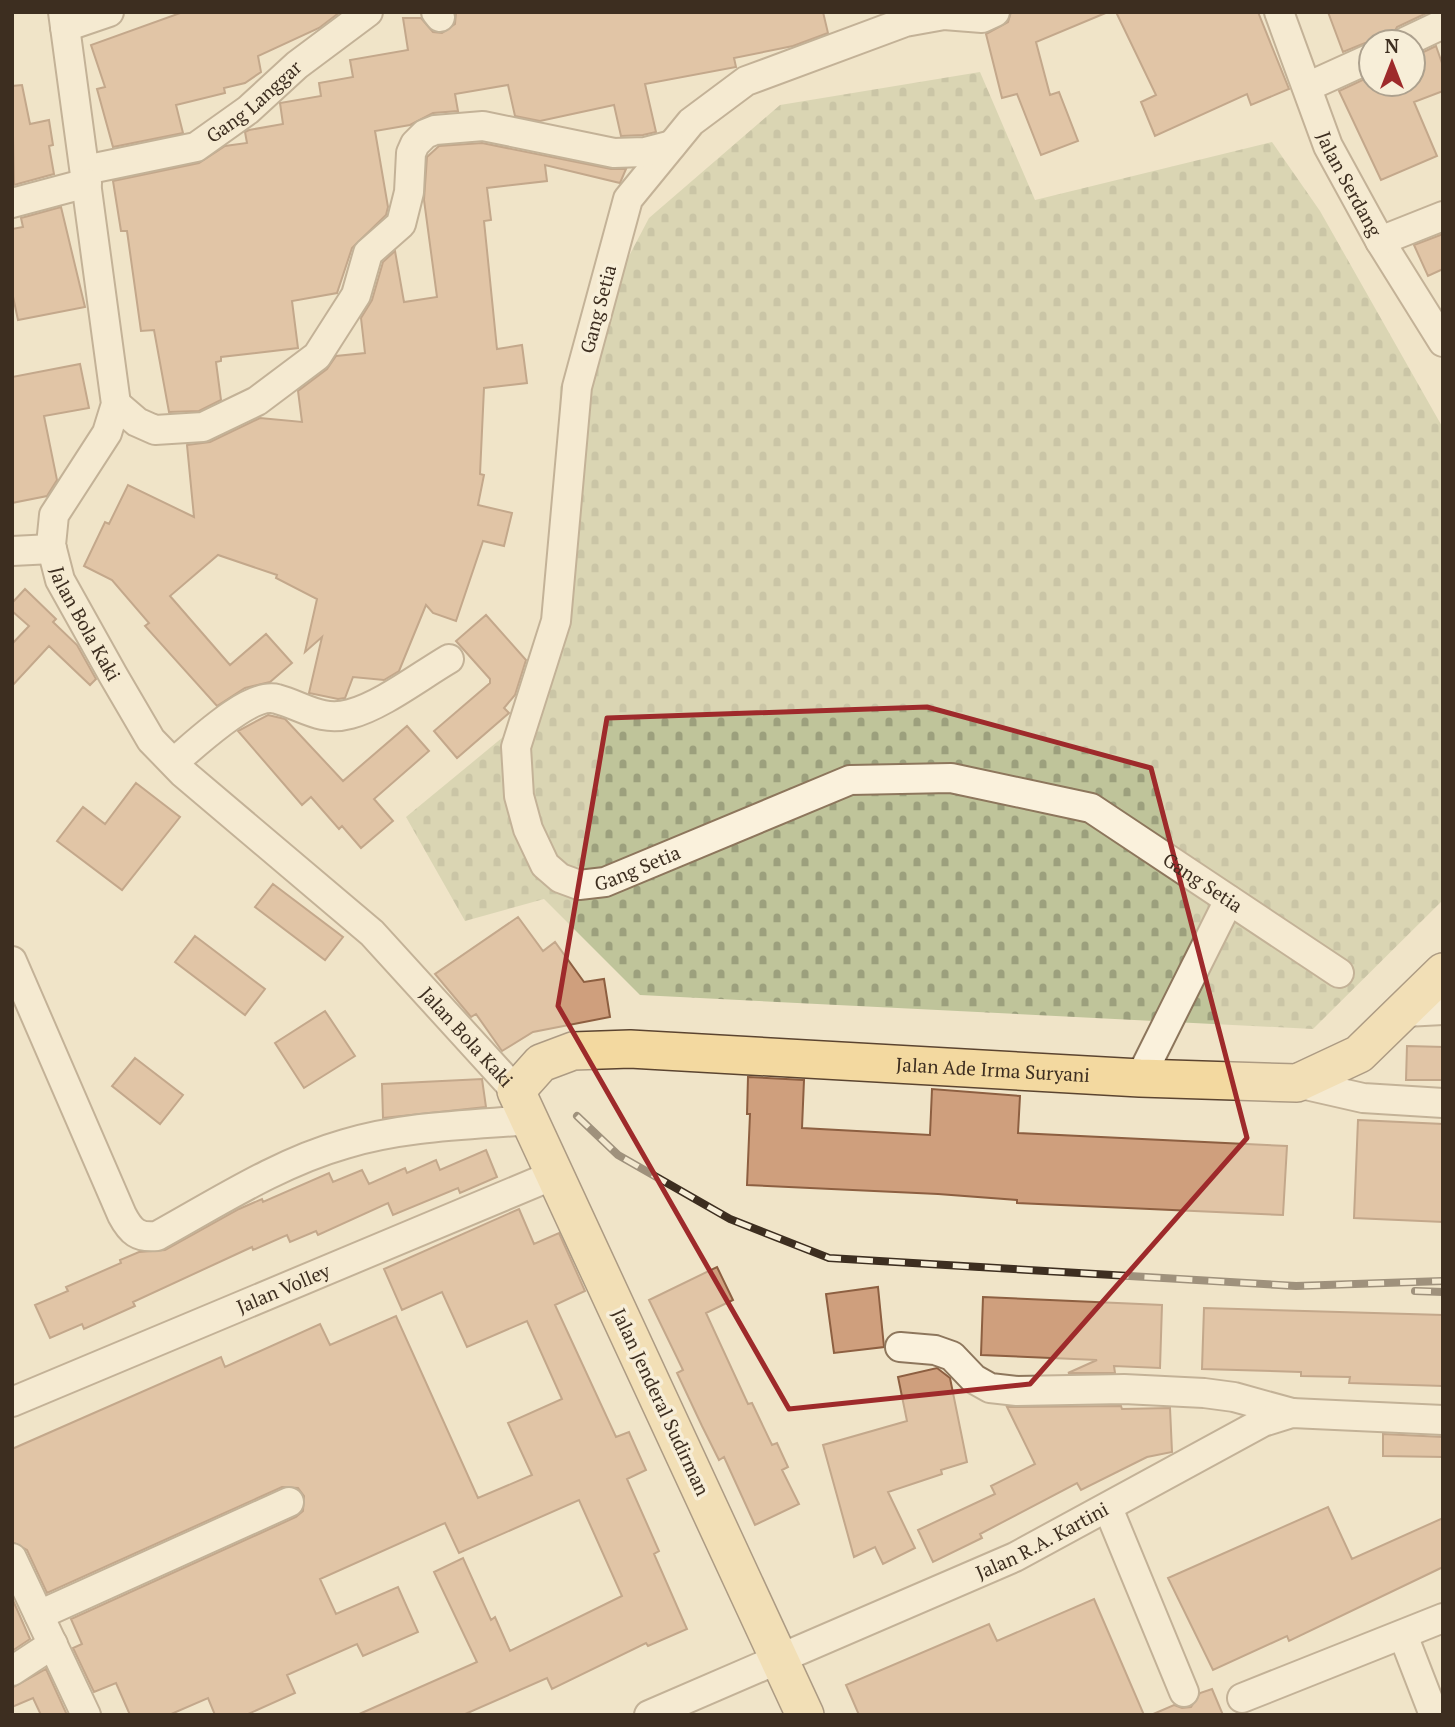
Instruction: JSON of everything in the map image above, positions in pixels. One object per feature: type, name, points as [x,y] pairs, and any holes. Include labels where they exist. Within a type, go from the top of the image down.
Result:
[{"type":"main road","name":"Jalan Ade Irma Suryani","points":[[523,1105],[541,1063],[573,1051],[630,1049],[1140,1078],[1297,1083],[1359,1054],[1443,972]]},
{"type":"main road","name":"Jalan Jenderal Sudirman","points":[[523,1105],[805,1715]]},
{"type":"street","points":[[64,20],[110,12]]},
{"type":"street","name":"Gang Langgar","points":[[12,202],[86,176],[196,147],[248,110],[297,65],[368,12]]},
{"type":"street","name":"Gang Setia","points":[[995,12],[982,18],[944,15],[905,22],[747,81],[691,122],[628,199],[577,387],[556,621],[516,747],[519,796],[527,829],[545,865],[560,878],[579,884],[605,882],[850,780],[951,778],[1091,808],[1339,973]]},
{"type":"street","name":"Jalan Serdang","points":[[1279,12],[1328,146],[1380,241],[1443,342]]},
{"type":"street","name":"Jalan Bola Kaki","points":[[64,20],[116,404],[107,433],[54,515],[52,549],[60,580],[151,740],[183,773],[372,933],[523,1105]]},
{"type":"street","points":[[1427,32],[1443,24]]},
{"type":"street","points":[[1307,87],[1357,64]]},
{"type":"street","points":[[116,404],[137,422],[155,430],[203,427],[257,401],[317,356],[356,295],[368,253],[401,224],[409,192],[411,153],[415,144],[425,134],[435,130],[483,126],[614,153],[645,152],[672,145]]},
{"type":"street","points":[[1380,241],[1443,216]]},
{"type":"street","points":[[12,551],[52,549]]},
{"type":"street","points":[[174,762],[224,721],[263,697],[278,699],[322,716],[349,715],[449,659]]},
{"type":"street","points":[[1140,1078],[1229,900]]},
{"type":"street","points":[[12,961],[122,1216],[131,1231],[142,1237],[157,1237],[268,1175],[345,1144],[523,1105]]},
{"type":"street","points":[[1405,1012],[1443,1010]]},
{"type":"street","points":[[1297,1083],[1363,1098],[1443,1103]]},
{"type":"street","name":"Jalan Volley","points":[[12,1402],[556,1174]]},
{"type":"street","points":[[900,1347],[935,1350],[952,1356],[974,1380],[990,1388],[1017,1391],[1124,1389],[1203,1393],[1234,1397],[1292,1413]]},
{"type":"street","name":"Jalan R.A. Kartini","points":[[649,1715],[1015,1557],[1263,1422],[1292,1413],[1443,1420]]},
{"type":"street","points":[[39,1615],[289,1502]]},
{"type":"street","points":[[1108,1508],[1184,1692]]},
{"type":"street","points":[[12,1558],[86,1715]]},
{"type":"street","points":[[1242,1698],[1443,1618]]},
{"type":"street","points":[[1403,1635],[1434,1715]]},
{"type":"street","points":[[12,1671],[53,1644]]},
{"type":"highlighted area","points":[[927,707],[1151,768],[1247,1138],[1030,1384],[789,1409],[558,1006],[607,718]]},
{"type":"green space","points":[[980,72],[1035,200],[1272,142],[1320,211],[1443,428],[1443,900],[1313,1029],[640,995],[544,899],[465,921],[406,817],[542,705],[556,554],[560,387],[649,218],[780,105]]},
{"type":"building","points":[[183,12],[340,12],[319,28],[258,56],[261,72],[245,83],[224,88],[225,93],[176,105],[183,133],[113,147],[97,89],[105,87],[91,45]]},
{"type":"building","points":[[456,12],[823,12],[828,33],[793,46],[734,58],[736,67],[645,84],[656,132],[643,135],[621,136],[614,105],[540,121],[515,116],[508,85],[455,94],[458,111],[433,113],[410,125],[375,131],[388,207],[386,215],[352,248],[337,293],[292,301],[298,348],[221,357],[221,361],[216,362],[221,400],[199,411],[169,412],[154,330],[141,331],[127,231],[121,231],[113,181],[199,163],[225,146],[247,143],[245,132],[283,124],[280,103],[321,96],[319,83],[353,77],[350,60],[408,50],[403,18],[421,18],[433,32],[442,33],[455,24]]},
{"type":"building","points":[[1011,12],[1108,12],[1036,42],[1050,95],[1059,92],[1078,141],[1041,155],[1017,94],[1002,98],[986,34],[1008,22]]},
{"type":"building","points":[[1116,12],[1258,12],[1289,89],[1251,105],[1247,94],[1155,136],[1141,102],[1156,95]]},
{"type":"building","points":[[1328,12],[1429,12],[1396,28],[1357,28],[1357,46],[1343,52]]},
{"type":"building","points":[[1436,46],[1443,66],[1443,91],[1427,97],[1427,50]]},
{"type":"building","points":[[1357,83],[1357,98],[1425,98],[1414,102],[1437,156],[1381,180],[1339,91]]},
{"type":"building","points":[[22,85],[30,124],[49,120],[53,145],[49,146],[54,174],[14,185],[12,86]]},
{"type":"building","points":[[482,143],[611,169],[626,169],[620,183],[545,165],[547,181],[487,188],[491,220],[484,221],[497,349],[522,345],[527,383],[484,388],[480,474],[484,475],[478,505],[512,513],[504,546],[483,541],[456,621],[433,613],[426,605],[399,671],[384,680],[353,677],[345,698],[338,699],[309,693],[322,637],[305,652],[317,599],[276,578],[277,575],[218,555],[170,596],[230,665],[266,634],[292,663],[270,682],[245,688],[217,706],[145,626],[149,623],[112,580],[84,566],[105,522],[109,524],[128,485],[194,517],[187,445],[210,442],[260,418],[302,422],[298,391],[327,369],[336,356],[365,353],[361,318],[372,300],[383,262],[395,251],[404,302],[437,297],[424,200],[427,157],[439,146]]},
{"type":"building","points":[[61,207],[85,307],[18,320],[12,292],[12,229],[23,227],[21,218]]},
{"type":"building","points":[[1443,234],[1443,269],[1428,276],[1414,245]]},
{"type":"building","points":[[80,364],[89,408],[44,416],[57,480],[47,496],[12,503],[12,377]]},
{"type":"building","points":[[25,589],[56,619],[53,622],[77,645],[96,679],[90,685],[49,646],[12,686],[12,644],[29,626],[12,611],[12,603]]},
{"type":"building","points":[[486,615],[526,660],[515,695],[504,708],[509,713],[457,758],[434,731],[490,683],[490,679],[456,641]]},
{"type":"building","points":[[268,715],[285,719],[343,781],[407,726],[429,751],[374,799],[393,821],[361,848],[342,826],[339,829],[311,797],[302,805],[238,731]]},
{"type":"building","points":[[136,783],[180,817],[122,890],[57,841],[83,807],[105,824]]},
{"type":"building","points":[[273,884],[343,937],[325,960],[255,907]]},
{"type":"building","points":[[518,917],[543,951],[555,942],[584,982],[604,979],[610,1017],[533,1032],[502,1051],[476,1014],[471,1017],[435,974]]},
{"type":"building","points":[[195,936],[265,989],[245,1015],[175,962]]},
{"type":"building","points":[[325,1011],[355,1056],[304,1088],[275,1043]]},
{"type":"building","points":[[1407,1046],[1443,1047],[1443,1080],[1406,1080]]},
{"type":"building","points":[[135,1058],[183,1095],[160,1124],[112,1086]]},
{"type":"building","points":[[748,1077],[804,1080],[802,1128],[930,1135],[932,1089],[1020,1096],[1018,1133],[1287,1146],[1283,1215],[1017,1203],[1017,1200],[938,1194],[747,1185],[750,1114],[747,1114]]},
{"type":"building","points":[[482,1079],[486,1107],[383,1118],[382,1084]]},
{"type":"building","points":[[1358,1120],[1443,1124],[1443,1222],[1354,1218]]},
{"type":"building","points":[[486,1150],[497,1177],[460,1193],[458,1188],[393,1215],[388,1203],[318,1235],[316,1231],[290,1242],[287,1235],[253,1250],[252,1247],[133,1302],[135,1306],[84,1329],[82,1324],[50,1338],[35,1305],[68,1291],[66,1287],[121,1263],[120,1260],[139,1252],[165,1250],[239,1209],[262,1199],[263,1202],[329,1173],[333,1182],[362,1170],[369,1184],[405,1168],[407,1173],[436,1160],[440,1170]]},
{"type":"building","points":[[519,1209],[534,1244],[559,1233],[585,1291],[555,1305],[616,1437],[629,1432],[646,1470],[627,1479],[659,1551],[654,1554],[687,1629],[648,1646],[646,1643],[552,1689],[547,1678],[463,1715],[357,1715],[477,1662],[434,1572],[463,1558],[491,1620],[495,1617],[510,1651],[622,1596],[579,1500],[459,1553],[445,1523],[320,1579],[336,1614],[398,1587],[418,1632],[363,1656],[357,1644],[287,1675],[295,1693],[246,1715],[215,1715],[208,1698],[169,1715],[130,1715],[116,1683],[94,1692],[73,1648],[82,1644],[71,1619],[296,1517],[303,1511],[304,1496],[298,1488],[282,1487],[47,1593],[27,1550],[12,1542],[12,1449],[221,1357],[225,1367],[320,1324],[330,1345],[396,1316],[478,1498],[532,1475],[508,1423],[562,1399],[527,1321],[467,1347],[442,1292],[402,1310],[384,1269]]},
{"type":"building","points":[[717,1267],[733,1300],[706,1313],[748,1404],[752,1403],[772,1445],[777,1443],[788,1467],[782,1470],[799,1504],[755,1525],[724,1457],[719,1460],[677,1373],[683,1370],[649,1300]]},
{"type":"building","points":[[878,1287],[884,1347],[834,1353],[826,1294]]},
{"type":"building","points":[[983,1297],[1162,1305],[1160,1368],[1114,1366],[1115,1373],[1068,1373],[1097,1360],[981,1355]]},
{"type":"building","points":[[1204,1308],[1443,1315],[1443,1386],[1349,1383],[1350,1377],[1301,1376],[1301,1372],[1202,1369]]},
{"type":"building","points":[[937,1368],[950,1378],[967,1462],[941,1470],[942,1474],[888,1492],[915,1548],[883,1564],[875,1547],[854,1557],[823,1445],[907,1421],[898,1377]]},
{"type":"building","points":[[1121,1406],[1122,1409],[1170,1408],[1172,1452],[1147,1457],[1081,1490],[1077,1483],[980,1534],[982,1538],[933,1562],[918,1530],[995,1494],[991,1486],[1035,1464],[1007,1407]]},
{"type":"building","points":[[1383,1434],[1443,1437],[1443,1457],[1383,1456]]},
{"type":"building","points":[[1328,1507],[1352,1559],[1443,1518],[1443,1567],[1289,1641],[1287,1636],[1213,1670],[1168,1578]]},
{"type":"building","points":[[12,1598],[30,1639],[12,1651]]},
{"type":"building","points":[[1094,1599],[1144,1715],[859,1715],[846,1685],[989,1624],[997,1641]]},
{"type":"building","points":[[46,1669],[67,1715],[41,1715],[33,1698],[12,1707],[12,1688]]},
{"type":"building","points":[[1212,1689],[1223,1715],[1151,1715],[1174,1705],[1191,1707],[1200,1693]]},
{"type":"railway","points":[[577,1116],[618,1155],[730,1219],[829,1258],[1296,1286],[1443,1281]]},
{"type":"railway","points":[[1415,1291],[1443,1292]]}]
